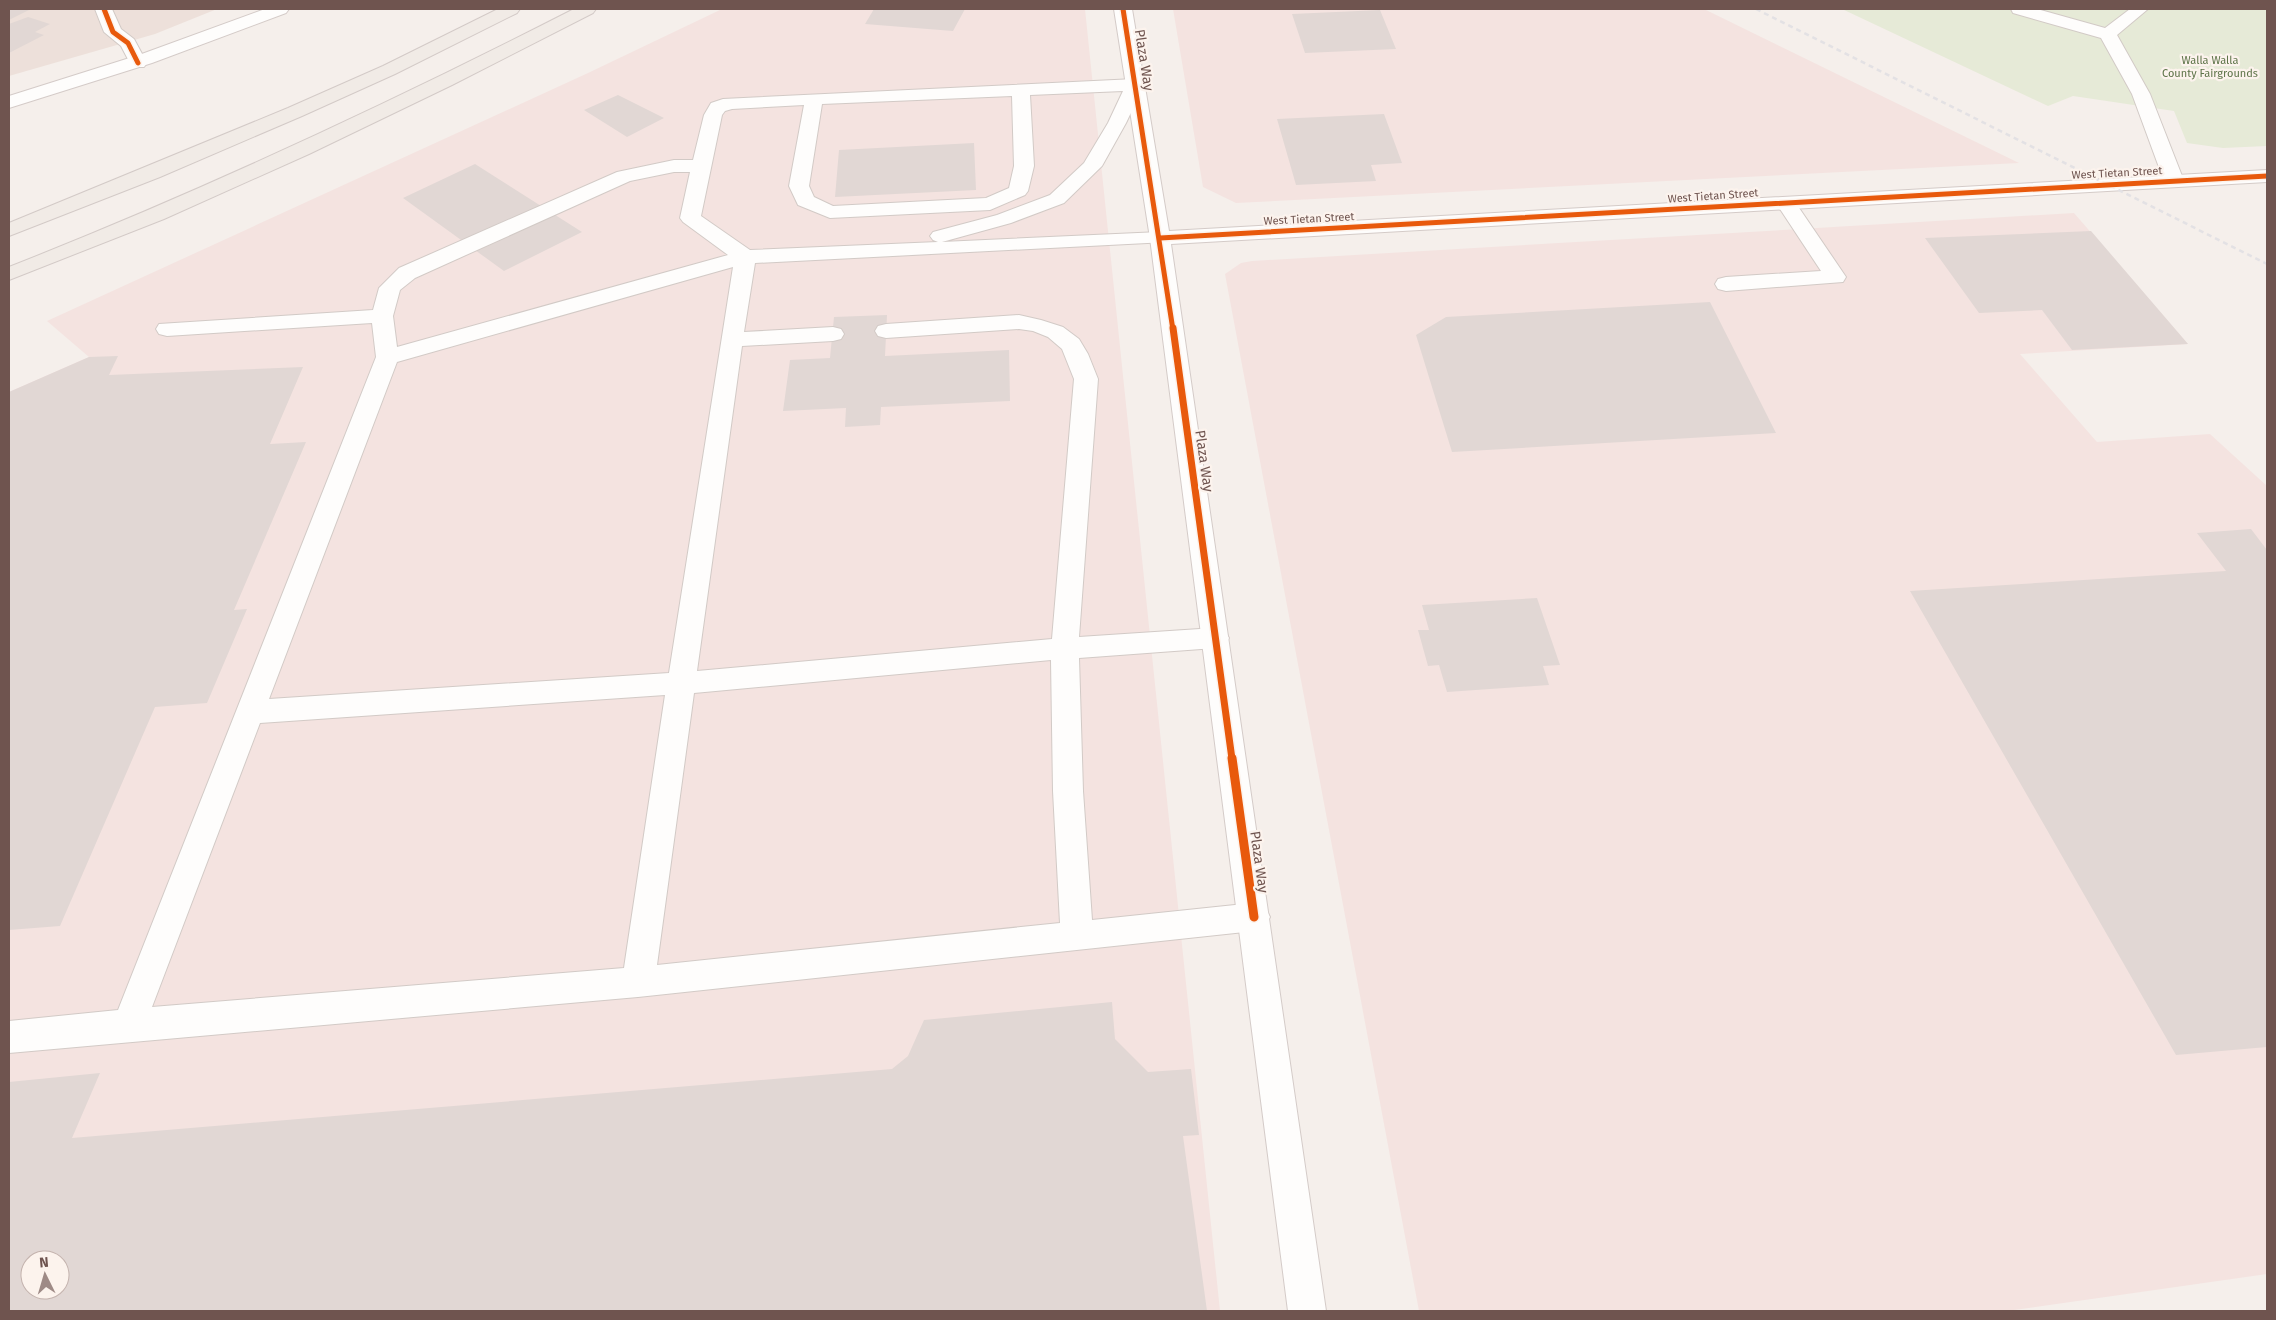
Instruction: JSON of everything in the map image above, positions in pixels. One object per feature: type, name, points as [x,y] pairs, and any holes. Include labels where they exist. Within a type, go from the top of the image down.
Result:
[{"type":"main road","points":[[104,9],[113,32],[128,43],[138,63]]},
{"type":"main road","points":[[9,102],[138,63],[217,35],[280,9]]},
{"type":"main road","points":[[9,230],[188,159],[278,120],[390,69],[511,9]]},
{"type":"main road","points":[[9,274],[138,222],[370,118],[587,9]]},
{"type":"main road","name":"Plaza Way","points":[[1123,9],[1160,238],[1307,1311]]},
{"type":"main road","points":[[2020,9],[2108,34],[2141,94],[2174,181]]},
{"type":"main road","points":[[2108,34],[2140,9]]},
{"type":"main road","points":[[387,357],[745,257],[884,250],[1004,219],[1057,199],[1092,166],[1117,123],[1135,86],[730,102],[718,107],[713,115],[690,218],[745,257]]},
{"type":"main road","points":[[814,99],[800,186],[805,201],[830,212],[990,204],[1018,191],[1024,166],[1021,90]]},
{"type":"main road","points":[[129,1025],[387,357],[382,316],[390,288],[407,274],[624,176],[674,166],[701,166]]},
{"type":"main road","name":"West Tietan Street","points":[[884,250],[1160,238],[2267,176]]},
{"type":"main road","points":[[1726,284],[1835,278],[1786,202]]},
{"type":"main road","points":[[638,982],[680,683],[745,257]]},
{"type":"main road","points":[[167,329],[382,316]]},
{"type":"main road","points":[[886,331],[1019,322],[1041,325],[1063,334],[1080,357],[1086,379],[1065,648],[1068,791],[1078,936]]},
{"type":"main road","points":[[732,340],[833,334]]},
{"type":"main road","points":[[249,712],[680,683],[1065,648],[1215,638]]},
{"type":"main road","points":[[9,1037],[129,1025],[638,982],[1254,917]]},
{"type":"shaded area","points":[[9,9],[217,9],[155,34],[9,76]]},
{"type":"shaded area","points":[[722,9],[1085,9],[1220,1311],[9,1311],[9,392],[89,357],[47,321],[588,73]]},
{"type":"shaded area","points":[[1173,9],[1704,9],[2019,163],[1236,203],[1203,187]]},
{"type":"shaded area","points":[[2074,213],[2188,344],[2020,354],[2097,442],[2210,434],[2267,486],[2267,1274],[2007,1311],[1419,1311],[1225,274],[1241,263],[1252,261]]},
{"type":"green space","name":"Walla Walla County Fairgrounds","points":[[1842,9],[2267,9],[2267,146],[2223,148],[2187,143],[2174,111],[2073,96],[2048,106]]},
{"type":"building","points":[[9,9],[31,9],[9,20]]},
{"type":"building","points":[[874,9],[965,9],[953,31],[865,24]]},
{"type":"building","points":[[1380,10],[1396,49],[1305,53],[1292,14]]},
{"type":"building","points":[[28,17],[50,24],[35,32],[44,35],[9,53],[9,24]]},
{"type":"building","points":[[618,95],[664,118],[627,137],[584,110]]},
{"type":"building","points":[[1384,114],[1402,163],[1371,165],[1376,181],[1296,185],[1277,119]]},
{"type":"building","points":[[974,143],[976,190],[835,197],[839,150]]},
{"type":"building","points":[[475,164],[582,232],[504,271],[403,198]]},
{"type":"building","points":[[2091,231],[2188,344],[2072,350],[2042,310],[1979,313],[1925,238]]},
{"type":"building","points":[[1710,302],[1776,433],[1452,452],[1416,335],[1446,317]]},
{"type":"building","points":[[887,315],[885,356],[1009,350],[1010,401],[881,407],[880,425],[845,427],[846,408],[783,411],[790,360],[830,358],[834,317]]},
{"type":"building","points":[[118,356],[109,375],[303,367],[270,444],[306,442],[234,610],[247,609],[207,703],[155,707],[60,926],[9,930],[9,392],[89,357]]},
{"type":"building","points":[[2251,529],[2267,550],[2267,1047],[2176,1055],[1910,591],[2226,571],[2197,533]]},
{"type":"building","points":[[1537,598],[1560,665],[1543,666],[1549,685],[1447,692],[1439,665],[1428,666],[1418,630],[1429,630],[1422,605]]},
{"type":"building","points":[[1112,1002],[1115,1039],[1148,1072],[1191,1069],[1199,1135],[1183,1136],[1207,1311],[9,1311],[9,1082],[100,1073],[72,1138],[892,1069],[908,1056],[924,1020]]},
{"type":"railway","points":[[1756,9],[2267,264]]},
{"type":"cycle path","points":[[104,9],[113,32],[128,43],[138,63]]},
{"type":"cycle path","points":[[1123,9],[1160,238],[1254,917]]},
{"type":"cycle path","points":[[1160,238],[2267,176]]}]
